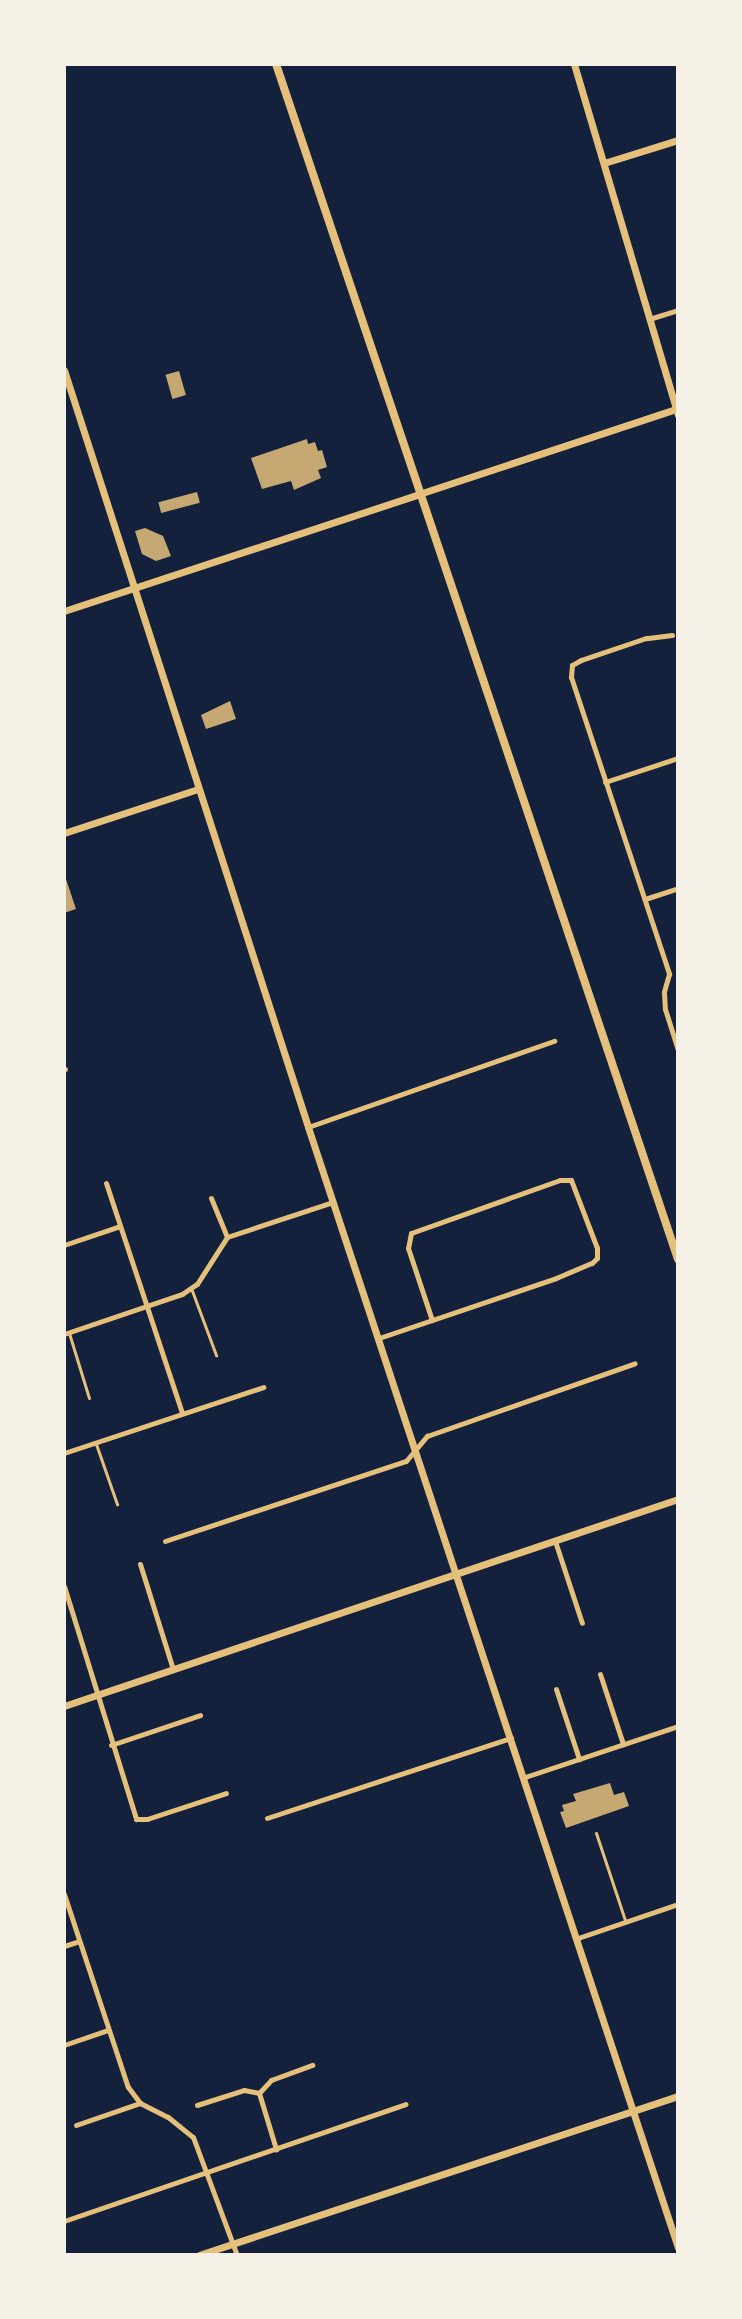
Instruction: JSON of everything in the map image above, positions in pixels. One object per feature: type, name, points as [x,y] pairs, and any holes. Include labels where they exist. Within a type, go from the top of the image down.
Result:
[{"type":"main road","points":[[276,64],[678,1259]]},
{"type":"street","points":[[64,611],[677,412],[574,64]]},
{"type":"street","points":[[604,163],[678,140]]},
{"type":"street","points":[[649,319],[678,310]]},
{"type":"street","points":[[64,370],[308,1127],[678,2248]]},
{"type":"street","points":[[672,635],[646,638],[572,665],[571,677],[669,974],[664,992],[665,1009],[678,1050]]},
{"type":"street","points":[[605,782],[678,758]]},
{"type":"street","points":[[64,833],[198,789]]},
{"type":"street","points":[[645,899],[678,888]]},
{"type":"street","points":[[308,1127],[554,1041]]},
{"type":"street","points":[[379,1338],[556,1278],[597,1258],[597,1248],[571,1180],[560,1180],[419,1228],[408,1237],[432,1320]]},
{"type":"street","points":[[106,1183],[182,1413]]},
{"type":"street","points":[[211,1198],[227,1237]]},
{"type":"street","points":[[66,1333],[147,1307],[191,1288],[227,1237],[333,1202]]},
{"type":"street","points":[[64,1245],[120,1226]]},
{"type":"street","points":[[165,1541],[406,1461],[427,1436],[635,1363]]},
{"type":"street","points":[[64,1453],[263,1387]]},
{"type":"street","points":[[64,1706],[678,1499]]},
{"type":"street","points":[[555,1541],[582,1623]]},
{"type":"street","points":[[140,1564],[173,1669]]},
{"type":"street","points":[[64,1586],[136,1819],[147,1819],[226,1793]]},
{"type":"street","points":[[600,1674],[623,1744]]},
{"type":"street","points":[[556,1689],[579,1759]]},
{"type":"street","points":[[111,1745],[200,1715]]},
{"type":"street","points":[[525,1777],[678,1726]]},
{"type":"street","points":[[267,1818],[512,1738]]},
{"type":"street","points":[[64,1894],[128,2087],[140,2103],[186,2129],[199,2146],[237,2255]]},
{"type":"street","points":[[578,1938],[678,1904]]},
{"type":"street","points":[[64,1946],[79,1941]]},
{"type":"street","points":[[64,2045],[108,2030]]},
{"type":"street","points":[[259,2093],[271,2080],[312,2065]]},
{"type":"street","points":[[197,2105],[244,2090],[259,2093]]},
{"type":"street","points":[[259,2093],[276,2149]]},
{"type":"street","points":[[199,2255],[678,2096]]},
{"type":"street","points":[[76,2125],[140,2103]]},
{"type":"street","points":[[64,2221],[405,2104]]},
{"type":"lane","points":[[191,1288],[216,1355]]},
{"type":"lane","points":[[66,1333],[89,1398]]},
{"type":"lane","points":[[96,1442],[117,1504]]},
{"type":"lane","points":[[596,1833],[626,1922]]},
{"type":"building","points":[[179,371],[186,395],[172,399],[166,375]]},
{"type":"building","points":[[307,439],[308,444],[315,442],[318,451],[322,450],[327,467],[318,470],[321,478],[294,490],[291,481],[262,489],[251,458]]},
{"type":"building","points":[[197,492],[200,503],[161,513],[158,502]]},
{"type":"building","points":[[145,528],[163,536],[171,556],[156,561],[142,554],[135,531]]},
{"type":"building","points":[[230,701],[236,719],[206,729],[201,715]]},
{"type":"building","points":[[64,873],[76,909],[64,913]]},
{"type":"building","points":[[610,1783],[614,1795],[624,1792],[629,1806],[566,1828],[560,1812],[564,1811],[562,1805],[576,1801],[573,1794]]}]
